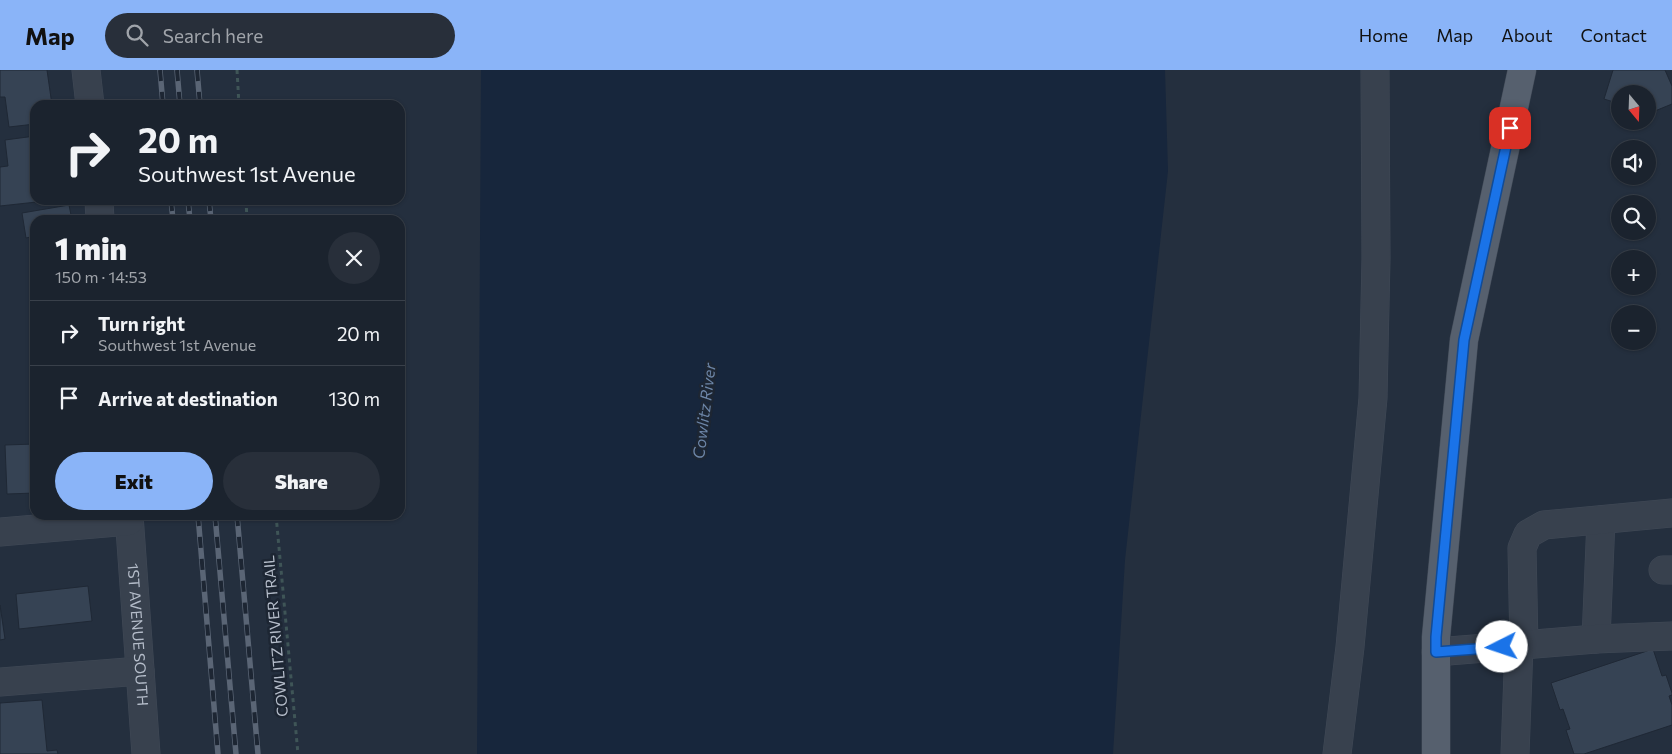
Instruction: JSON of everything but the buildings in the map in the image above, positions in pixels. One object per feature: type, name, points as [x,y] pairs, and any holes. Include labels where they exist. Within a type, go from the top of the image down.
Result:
[{"type":"main road","points":[[1436,754],[1436,637],[1464,340],[1522,70]]},
{"type":"street","points":[[86,70],[89,100]]},
{"type":"street","points":[[1337,754],[1350,647],[1373,398],[1376,258],[1375,70]]},
{"type":"street","points":[[1515,754],[1521,646],[1522,548],[1528,534],[1544,525],[1672,513]]},
{"type":"street","points":[[0,532],[111,520]]},
{"type":"street","name":"1ST AVENUE SOUTH","points":[[129,520],[146,754]]},
{"type":"street","points":[[1596,639],[1601,520]]},
{"type":"street","points":[[1436,652],[1596,639],[1672,636]]},
{"type":"street","points":[[0,682],[140,671]]},
{"type":"path","points":[[237,70],[239,100]]},
{"type":"path","name":"COWLITZ RIVER TRAIL","points":[[276,520],[298,754]]},
{"type":"water","name":"Cowlitz River","points":[[481,70],[1165,70],[1168,171],[1125,560],[1113,754],[477,754]]},
{"type":"railway","points":[[160,70],[163,100]]},
{"type":"railway","points":[[177,70],[180,100]]},
{"type":"railway","points":[[197,70],[200,100]]},
{"type":"railway","points":[[172,205],[172,215]]},
{"type":"railway","points":[[188,205],[190,215]]},
{"type":"railway","points":[[210,205],[210,215]]},
{"type":"railway","points":[[198,520],[218,754]]},
{"type":"railway","points":[[215,520],[236,754]]},
{"type":"railway","points":[[237,520],[258,754]]},
{"type":"route","points":[[1502,647],[1436,652],[1464,340],[1510,128]]}]
